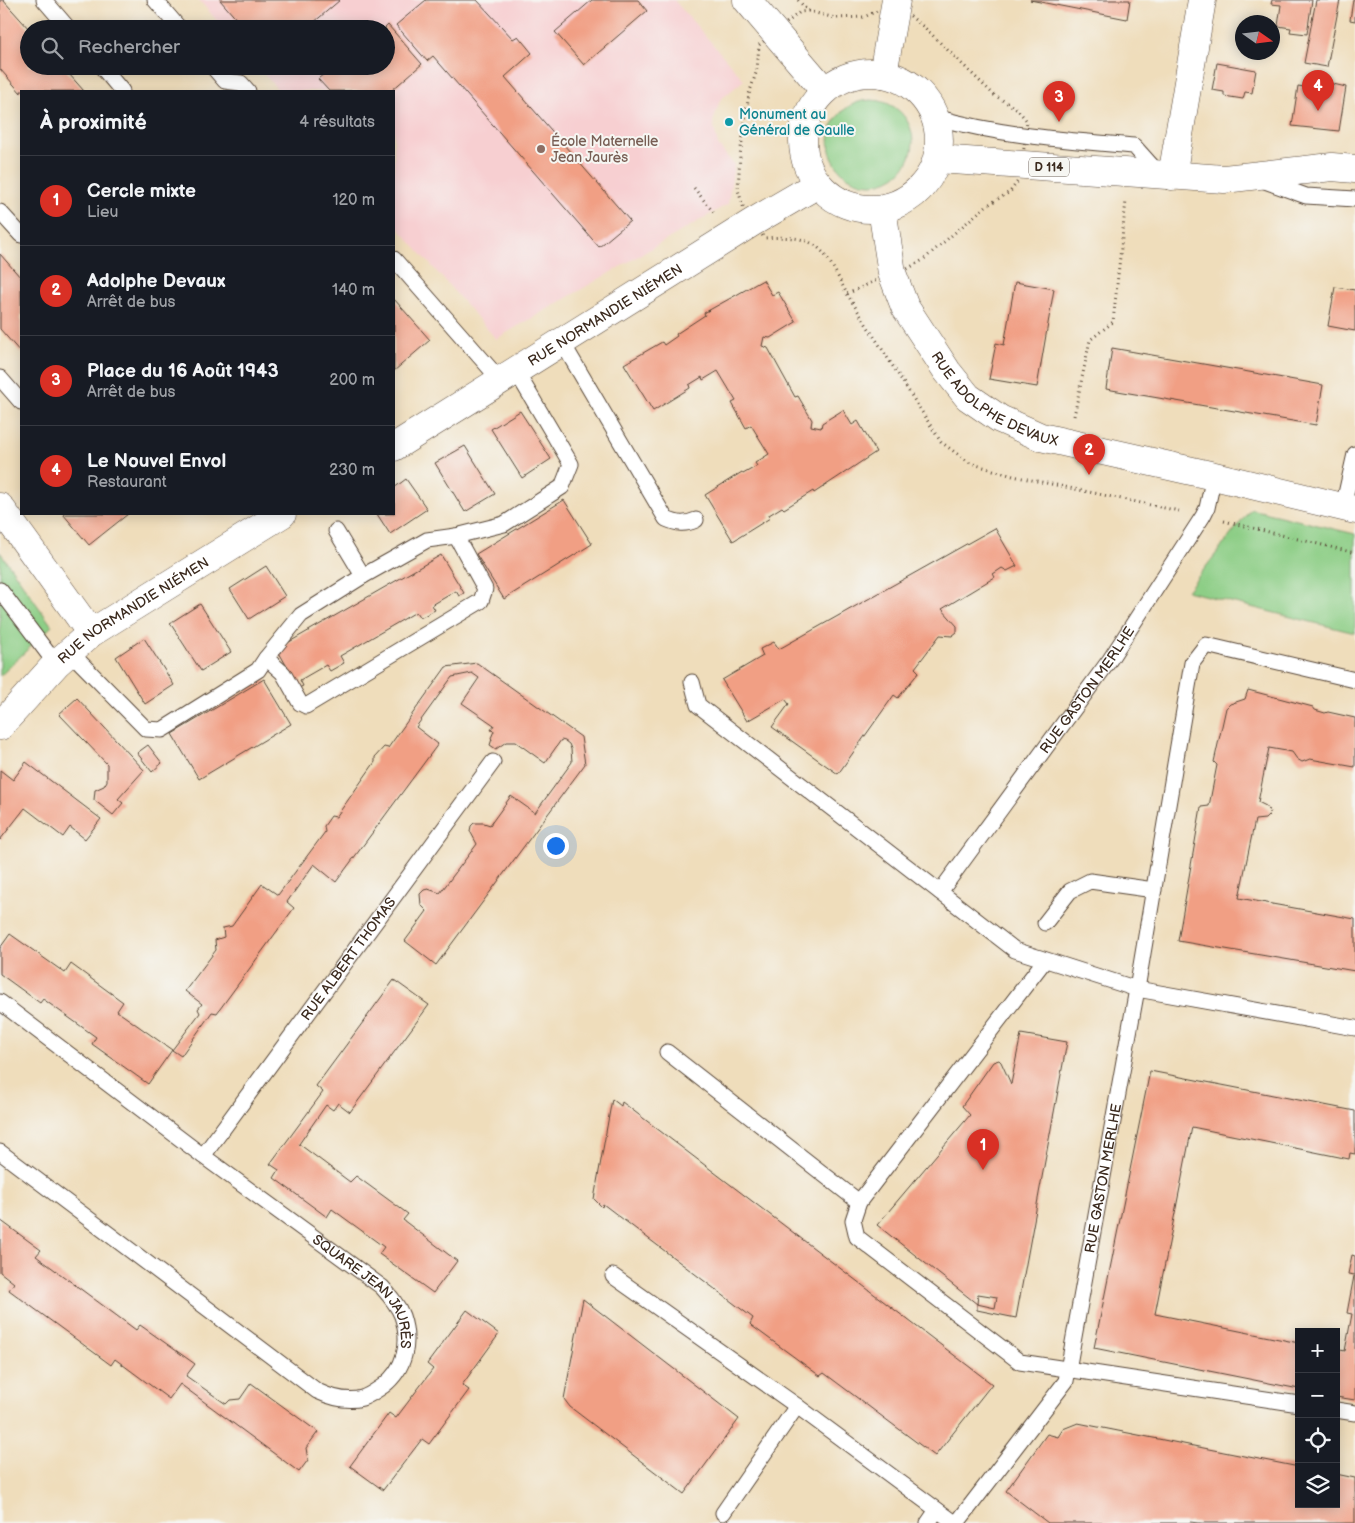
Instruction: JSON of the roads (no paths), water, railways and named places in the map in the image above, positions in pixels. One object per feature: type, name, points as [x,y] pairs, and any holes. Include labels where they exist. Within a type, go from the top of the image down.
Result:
[{"type":"street","points":[[747,0],[824,90]]},
{"type":"street","points":[[1166,176],[1202,0]]},
{"type":"street","points":[[883,74],[894,6]]},
{"type":"street","points":[[866,73],[883,74],[906,82],[924,97],[936,118],[940,138],[938,159],[924,186],[900,204],[882,210],[862,209],[844,204],[829,195],[811,174],[805,159],[803,142],[805,125],[811,110],[824,90],[849,77],[866,73]]},
{"type":"street","name":"D 114","points":[[938,159],[1166,176],[1224,178],[1332,167],[1355,169]]},
{"type":"street","name":"RUE NORMANDIE NIÉMEN","points":[[395,446],[753,222],[818,184]]},
{"type":"street","name":"RUE ADOLPHE DEVAUX","points":[[882,210],[892,272],[905,307],[947,372],[968,396],[1000,419],[1041,436],[1068,443],[1349,509]]},
{"type":"street","points":[[0,506],[91,632]]},
{"type":"street","name":"RUE NORMANDIE NIÉMEN","points":[[0,726],[63,658],[91,632],[280,515]]},
{"type":"lane","points":[[44,0],[61,20]]},
{"type":"lane","points":[[155,0],[172,20]]},
{"type":"lane","points":[[109,75],[121,90]]},
{"type":"lane","points":[[220,86],[241,84],[247,90]]},
{"type":"lane","points":[[936,118],[970,127],[1010,134],[1134,146],[1166,176]]},
{"type":"lane","points":[[1252,176],[1306,196],[1355,199]]},
{"type":"lane","points":[[0,212],[20,234]]},
{"type":"lane","points":[[0,590],[63,658],[146,729],[162,730],[258,670],[301,615],[363,576],[427,540],[456,536],[504,524],[562,487],[571,464],[508,376],[395,260]]},
{"type":"lane","points":[[562,342],[666,519],[678,524],[687,524],[696,520]]},
{"type":"lane","points":[[0,378],[20,401]]},
{"type":"lane","points":[[1349,509],[1355,454]]},
{"type":"lane","name":"RUE GASTON MERLHE","points":[[940,892],[1109,661],[1207,508],[1214,476]]},
{"type":"lane","points":[[336,532],[363,576]]},
{"type":"lane","points":[[266,658],[284,674],[300,703],[306,706],[480,601],[485,589],[456,536]]},
{"type":"lane","name":"RUE GASTON MERLHE","points":[[956,1523],[1066,1381],[1137,988],[1192,663],[1206,645],[1355,680]]},
{"type":"lane","points":[[692,682],[698,704],[1015,950],[1137,988],[1355,1028]]},
{"type":"lane","name":"RUE ALBERT THOMAS","points":[[203,1156],[493,762]]},
{"type":"lane","points":[[1045,923],[1070,891],[1090,881],[1154,890]]},
{"type":"lane","points":[[1045,960],[859,1202],[852,1220],[857,1237],[1020,1362],[1295,1403]]},
{"type":"lane","name":"SQUARE JEAN JAURÈS","points":[[0,1002],[203,1156],[382,1288],[395,1302],[402,1317],[406,1337],[406,1353],[400,1367],[390,1380],[363,1398],[331,1397],[317,1391],[0,1152]]},
{"type":"lane","points":[[667,1052],[859,1202]]},
{"type":"lane","points":[[613,1276],[797,1406],[956,1523]]},
{"type":"lane","points":[[723,1513],[797,1406]]},
{"type":"lane","points":[[1340,1411],[1355,1413]]},
{"type":"lane","points":[[928,1523],[937,1510]]},
{"type":"place","name":"Le Nouvel Envol","points":[[1318,111]]},
{"type":"place","name":"Monument au Général de Gaulle","points":[[729,122]]},
{"type":"place","name":"Place du 16 Août 1943","points":[[1059,122]]},
{"type":"place","name":"École Maternelle Jean Jaurès","points":[[541,149]]},
{"type":"place","name":"Adolphe Devaux","points":[[1089,475]]},
{"type":"place","name":"Cercle mixte","points":[[983,1170]]}]
